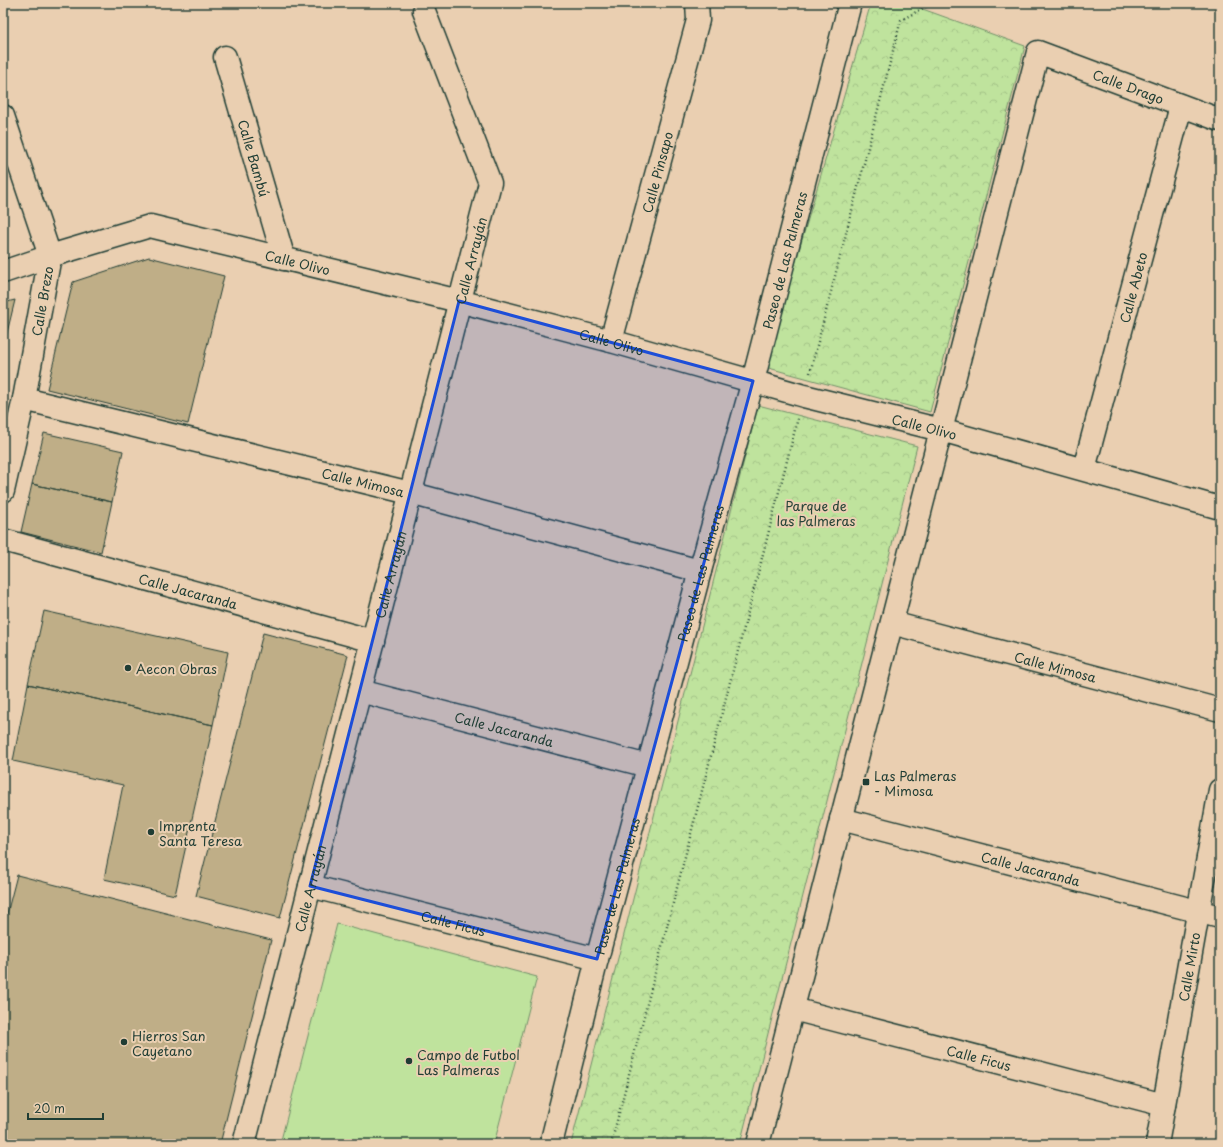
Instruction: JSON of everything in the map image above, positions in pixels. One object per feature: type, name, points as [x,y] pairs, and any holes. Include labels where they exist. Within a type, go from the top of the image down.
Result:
[{"type":"street","name":"Calle Pinsapo","points":[[611,341],[698,20],[697,3]]},
{"type":"street","name":"Paseo de Las Palmeras","points":[[551,1144],[597,958],[700,571],[753,381],[850,3]]},
{"type":"street","name":"Calle Arrayán","points":[[244,1144],[490,183],[424,10]]},
{"type":"street","name":"Calle Drago","points":[[941,430],[1038,52],[1220,120]]},
{"type":"street","name":"Calle Bambú","points":[[225,57],[284,259]]},
{"type":"street","name":"Calle Abeto","points":[[1084,469],[1181,106]]},
{"type":"street","name":"Calle Brezo","points":[[3,116],[50,256],[24,399],[3,491]]},
{"type":"street","name":"Calle Olivo","points":[[3,272],[50,256],[150,226],[460,302],[611,341],[804,396],[941,430],[1220,508]]},
{"type":"street","name":"Calle Mimosa","points":[[24,399],[410,493],[700,571]]},
{"type":"street","points":[[758,1144],[941,430]]},
{"type":"street","name":"Calle Jacaranda","points":[[3,540],[373,641]]},
{"type":"street","name":"Calle Mimosa","points":[[892,623],[1220,710]]},
{"type":"street","name":"Calle Jacaranda","points":[[360,691],[648,766]]},
{"type":"street","name":"Calle Mirto","points":[[1157,1144],[1220,790]]},
{"type":"street","name":"Calle Jacaranda","points":[[842,819],[1220,917]]},
{"type":"street","name":"Calle Ficus","points":[[310,886],[597,958]]},
{"type":"street","name":"Calle Ficus","points":[[793,1009],[1164,1105]]},
{"type":"path","points":[[611,1144],[902,20],[933,3]]},
{"type":"highlighted area","points":[[459,301],[753,381],[597,959],[310,886]]},
{"type":"green space","points":[[871,3],[906,3],[1025,46],[930,412],[765,367]]},
{"type":"green space","name":"Parque de las Palmeras","points":[[758,405],[917,446],[740,1144],[571,1144]]},
{"type":"green space","name":"Campo de Futbol Las Palmeras","points":[[337,924],[537,977],[494,1144],[280,1144]]},
{"type":"building","points":[[3,240],[7,252],[3,254]]},
{"type":"building","points":[[149,257],[224,276],[188,424],[47,389],[73,282]]},
{"type":"building","points":[[15,300],[5,341],[3,350],[3,303]]},
{"type":"building","points":[[44,433],[123,451],[112,502],[32,484]]},
{"type":"building","points":[[32,484],[112,502],[101,552],[21,532]]},
{"type":"building","name":"Aecon Obras","points":[[44,611],[228,652],[213,725],[28,684]]},
{"type":"building","points":[[263,633],[348,655],[280,918],[196,896]]},
{"type":"building","name":"Imprenta Santa Teresa","points":[[28,684],[213,725],[175,895],[104,879],[123,785],[13,761]]},
{"type":"building","name":"Hierros San Cayetano","points":[[17,875],[271,940],[220,1144],[3,1144],[3,929]]},
{"type":"place","name":"Aecon Obras","points":[[128,668]]},
{"type":"place","name":"Las Palmeras - Mimosa","points":[[866,782]]},
{"type":"place","name":"Imprenta Santa Teresa","points":[[151,832]]},
{"type":"place","name":"Hierros San Cayetano","points":[[124,1042]]},
{"type":"place","name":"Campo de Futbol Las Palmeras","points":[[409,1061]]}]
